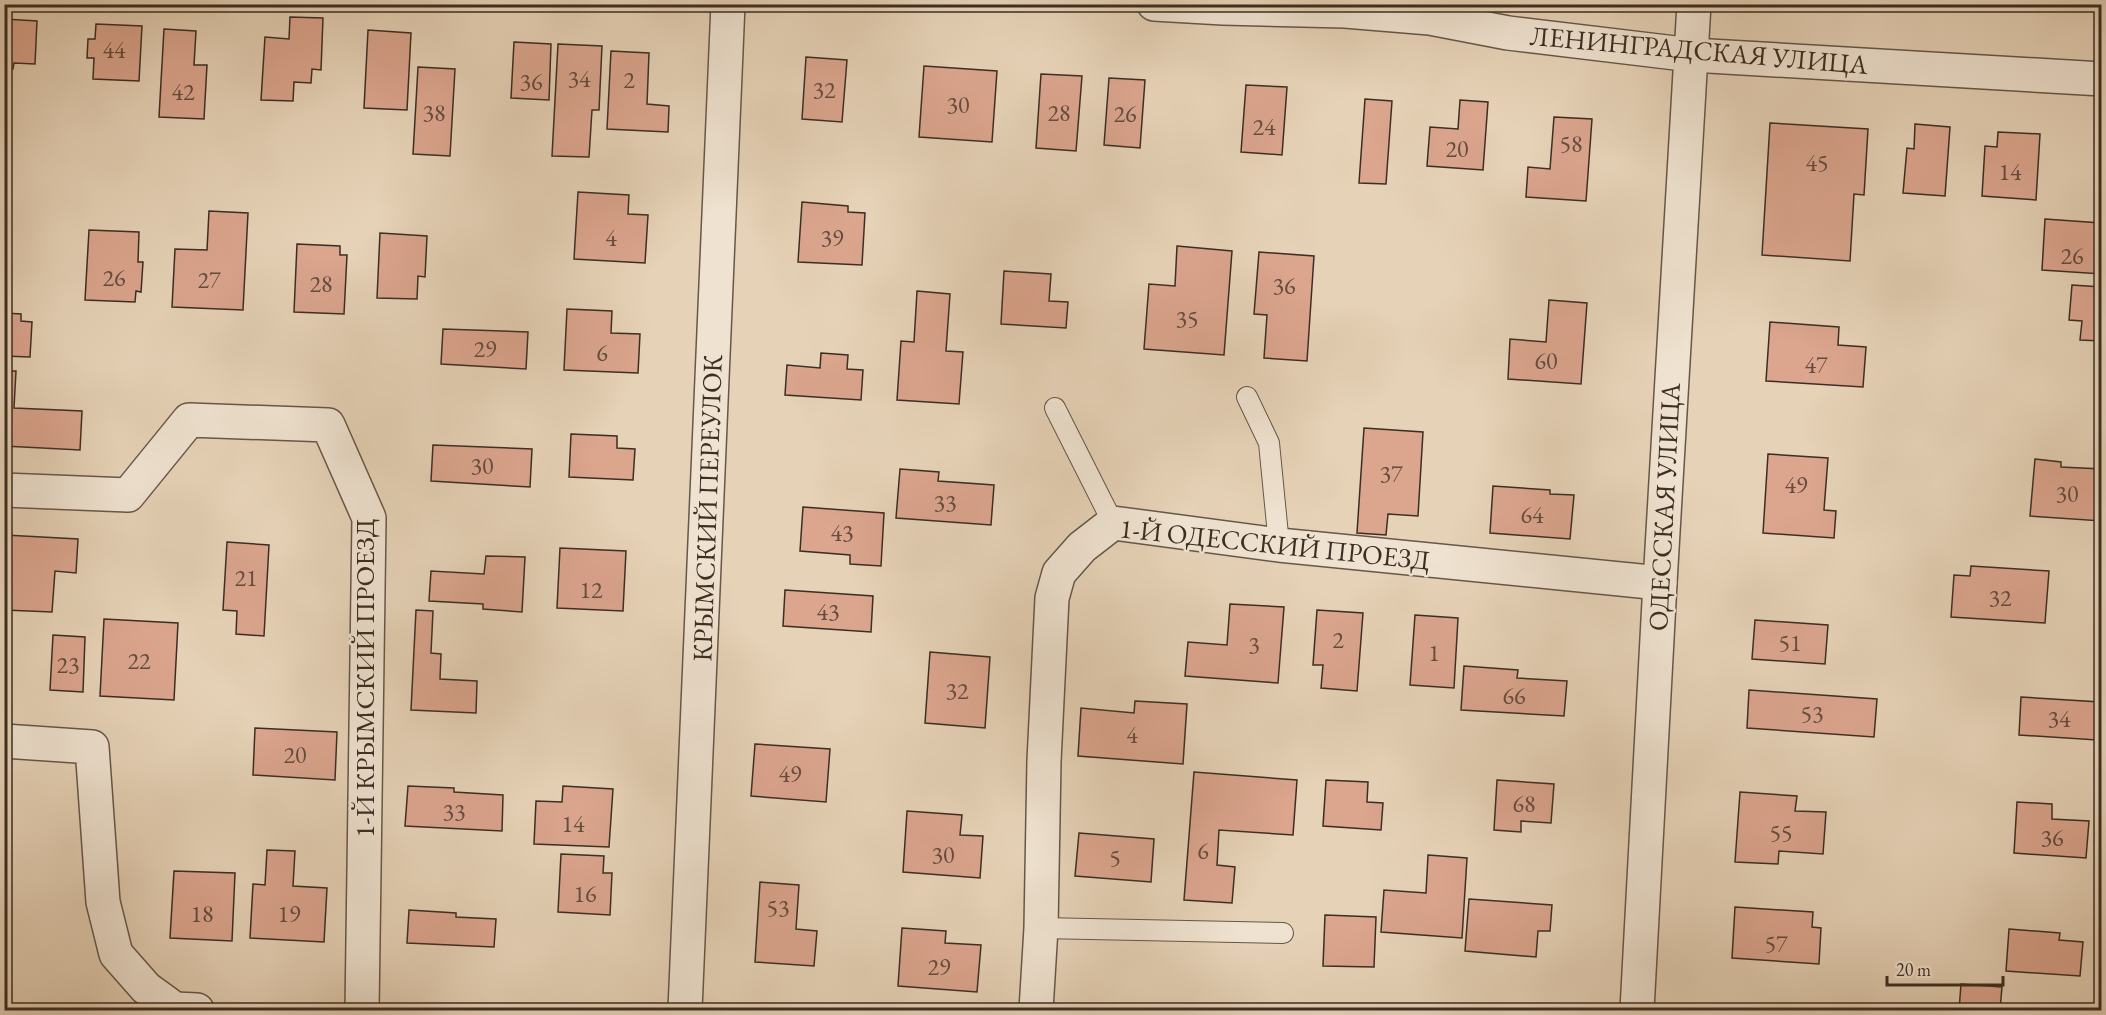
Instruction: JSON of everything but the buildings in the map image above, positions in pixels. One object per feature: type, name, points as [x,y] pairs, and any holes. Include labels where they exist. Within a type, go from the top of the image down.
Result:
[{"type":"street","name":"КРЫМСКИЙ ПЕРЕУЛОК","points":[[685,1011],[728,4]]},
{"type":"street","name":"ЛЕНИНГРАДСКАЯ УЛИЦА","points":[[1154,4],[1345,11],[1430,18],[1509,33],[1692,55],[2102,79]]},
{"type":"street","name":"ОДЕССКАЯ УЛИЦА","points":[[1637,1011],[1659,583],[1694,4]]},
{"type":"street","name":"1-Й КРЫМСКИЙ ПРОЕЗД","points":[[4,490],[128,495],[189,420],[328,425],[369,519],[362,1011]]},
{"type":"street","name":"1-Й ОДЕССКИЙ ПРОЕЗД","points":[[1036,1011],[1052,598],[1059,573],[1082,547],[1113,523],[1279,545],[1659,583]]},
{"type":"street","points":[[4,741],[92,747],[103,902],[116,954],[146,988],[186,1010]]},
{"type":"lane","points":[[1247,398],[1269,444],[1279,545]]},
{"type":"lane","points":[[1055,408],[1113,523]]},
{"type":"lane","points":[[1041,927],[1283,933]]}]
